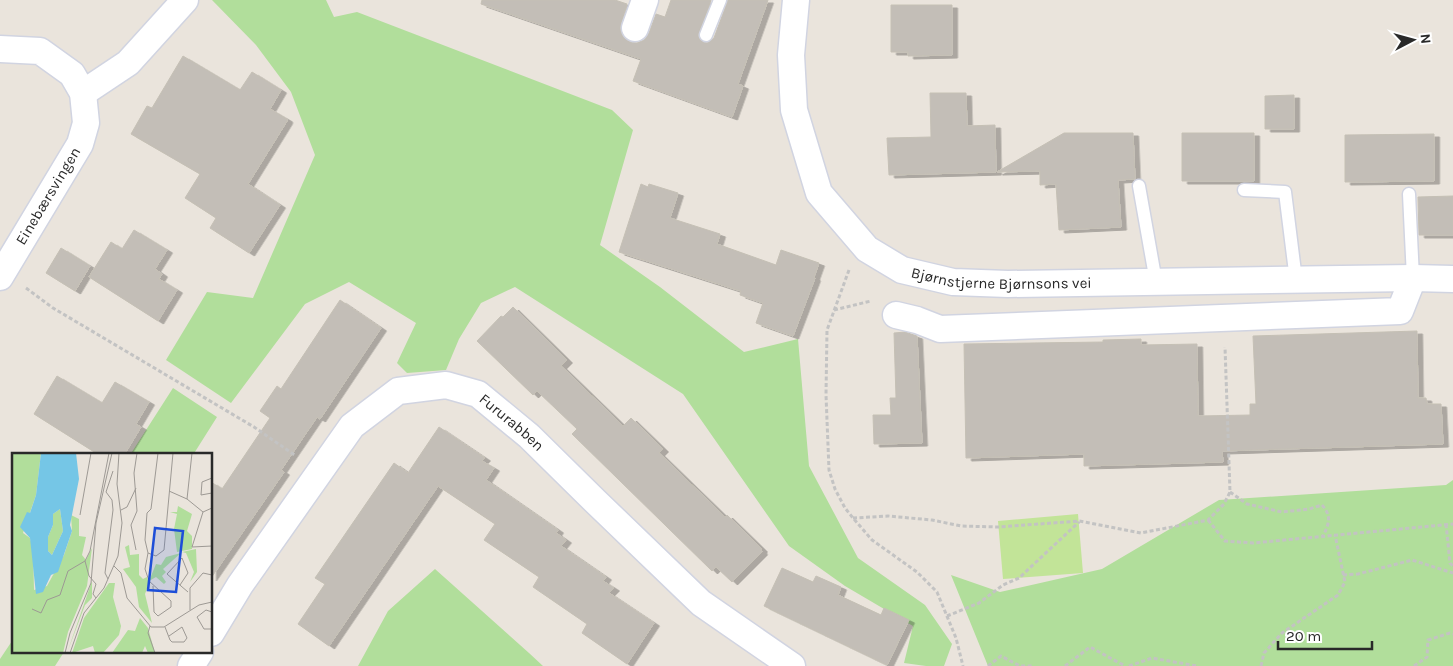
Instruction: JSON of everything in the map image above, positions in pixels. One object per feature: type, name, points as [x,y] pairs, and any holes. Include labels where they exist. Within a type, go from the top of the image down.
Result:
[{"type":"street","points":[[83,93],[128,62],[184,0]]},
{"type":"street","points":[[635,28],[645,0]]},
{"type":"street","name":"Bjørnstjerne Bjørnsons vei","points":[[796,0],[791,55],[794,110],[819,193],[867,249],[902,270],[953,282],[1008,284],[1453,279]]},
{"type":"street","name":"Einebærsvingen","points":[[0,49],[40,51],[72,74],[83,93],[86,123],[80,144],[2,274]]},
{"type":"street","points":[[887,307],[940,328],[1400,311],[1413,278]]},
{"type":"street","name":"Fururabben","points":[[212,631],[240,585],[352,426],[398,391],[446,386],[478,394],[529,436],[701,603],[792,666]]},
{"type":"street","points":[[191,666],[199,654]]},
{"type":"lane","points":[[706,35],[720,0]]},
{"type":"lane","points":[[1138,186],[1156,282]]},
{"type":"lane","points":[[1244,190],[1285,192],[1296,280]]},
{"type":"lane","points":[[1409,194],[1413,278]]},
{"type":"path","points":[[867,249],[848,272],[827,330],[826,395],[829,470],[835,489],[845,508],[872,540],[917,572],[937,592],[956,638],[963,666]]},
{"type":"path","points":[[2,274],[54,308],[254,427],[320,472]]},
{"type":"path","points":[[834,310],[887,307]]},
{"type":"path","points":[[853,518],[888,516],[932,520],[961,526],[999,528],[1079,521],[1141,533],[1208,520],[1224,504],[1230,492],[1226,376]]},
{"type":"path","points":[[1230,492],[1247,504],[1282,512],[1309,509],[1322,505],[1329,513],[1330,522],[1323,536]]},
{"type":"path","points":[[1208,520],[1225,541],[1253,543],[1453,524]]},
{"type":"path","points":[[947,616],[979,603],[1003,585],[1019,578],[1079,521]]},
{"type":"path","points":[[1446,524],[1450,563],[1453,566]]},
{"type":"path","points":[[1261,666],[1264,653],[1282,633],[1338,595],[1345,582],[1335,535]]},
{"type":"path","points":[[1344,574],[1358,574],[1412,560],[1453,574]]},
{"type":"path","points":[[1414,666],[1427,657],[1428,640],[1450,633],[1453,634]]},
{"type":"path","points":[[1066,666],[1090,647],[1124,666]]},
{"type":"path","points":[[988,666],[1001,656],[1020,666],[1032,666]]},
{"type":"path","points":[[1130,666],[1152,658],[1197,666]]},
{"type":"green space","points":[[212,0],[326,0],[334,17],[357,12],[612,110],[633,130],[600,245],[660,287],[744,352],[798,339],[809,466],[858,558],[925,605],[952,644],[944,666],[904,663],[913,626],[845,586],[789,546],[683,394],[515,287],[481,303],[459,339],[446,370],[407,373],[397,363],[416,323],[349,282],[305,304],[231,403],[166,360],[207,292],[253,298],[315,155],[291,92],[256,45]]},
{"type":"green space","points":[[173,388],[217,417],[194,453],[131,453]]},
{"type":"green space","points":[[1453,480],[1453,666],[988,666],[951,575],[1000,592],[1102,569],[1219,500],[1446,485]]},
{"type":"green space","points":[[1078,514],[1083,573],[1003,579],[998,521]]},
{"type":"green space","points":[[435,569],[543,666],[358,666],[388,611]]},
{"type":"green space","points":[[12,641],[12,654],[63,654],[55,666],[0,666],[0,659]]},
{"type":"building","points":[[482,0],[615,0],[627,4],[620,31],[623,37],[630,42],[637,43],[644,40],[649,33],[656,14],[665,17],[671,0],[711,0],[698,36],[700,40],[707,43],[714,38],[728,0],[768,0],[738,84],[743,86],[732,117],[633,81],[641,59],[481,4]]},
{"type":"building","points":[[891,5],[952,5],[952,55],[908,56],[908,52],[891,52]]},
{"type":"building","points":[[183,56],[240,90],[252,72],[281,90],[270,109],[287,119],[287,121],[248,184],[280,205],[249,253],[210,228],[216,218],[185,198],[200,174],[131,134],[147,106],[152,108]]},
{"type":"building","points":[[930,93],[966,93],[967,126],[995,125],[996,172],[889,175],[887,138],[931,137]]},
{"type":"building","points":[[1294,95],[1294,129],[1265,129],[1265,96]]},
{"type":"building","points":[[1064,133],[1133,133],[1135,179],[1118,180],[1121,227],[1059,230],[1056,184],[1040,185],[1040,171],[997,172]]},
{"type":"building","points":[[1182,133],[1254,133],[1254,181],[1182,181]]},
{"type":"building","points":[[1434,134],[1434,181],[1345,182],[1345,135]]},
{"type":"building","points":[[641,184],[648,187],[649,184],[678,193],[670,218],[720,234],[717,244],[776,265],[781,250],[819,263],[793,336],[756,323],[763,303],[740,295],[741,291],[619,252]]},
{"type":"building","points":[[1453,196],[1453,235],[1419,235],[1418,197]]},
{"type":"building","points":[[134,230],[167,250],[155,269],[162,274],[159,279],[177,290],[158,321],[89,277],[111,242],[122,249]]},
{"type":"building","points":[[61,248],[90,266],[75,291],[46,273]]},
{"type":"building","points":[[340,300],[381,328],[320,419],[317,417],[281,470],[284,472],[212,577],[212,483],[222,489],[270,418],[260,411],[277,386],[281,389]]},
{"type":"building","points":[[513,307],[567,360],[561,366],[623,426],[631,418],[663,449],[659,453],[725,517],[727,515],[762,549],[762,552],[732,582],[716,567],[712,571],[572,434],[577,429],[537,391],[533,395],[477,341],[501,316],[503,317]]},
{"type":"building","points":[[1417,331],[1418,398],[1426,398],[1427,404],[1441,404],[1443,444],[1222,451],[1223,462],[1084,466],[1084,454],[966,458],[964,344],[1103,342],[1103,340],[1141,339],[1141,345],[1197,344],[1198,416],[1250,415],[1250,404],[1256,404],[1253,336]]},
{"type":"building","points":[[905,332],[917,336],[922,443],[874,444],[873,415],[891,415],[890,398],[896,398],[894,333]]},
{"type":"building","points":[[57,376],[102,403],[115,382],[149,402],[136,424],[141,427],[125,453],[96,453],[34,414]]},
{"type":"building","points":[[439,427],[485,458],[482,461],[494,468],[486,480],[558,530],[556,533],[566,540],[561,546],[606,577],[603,581],[614,588],[609,593],[654,623],[627,664],[582,633],[587,624],[533,587],[539,577],[484,540],[495,524],[438,486],[329,646],[298,624],[325,584],[315,578],[394,463],[408,473]]},
{"type":"building","points":[[782,568],[813,582],[816,576],[841,587],[838,595],[881,615],[884,608],[909,620],[887,665],[764,606]]}]
